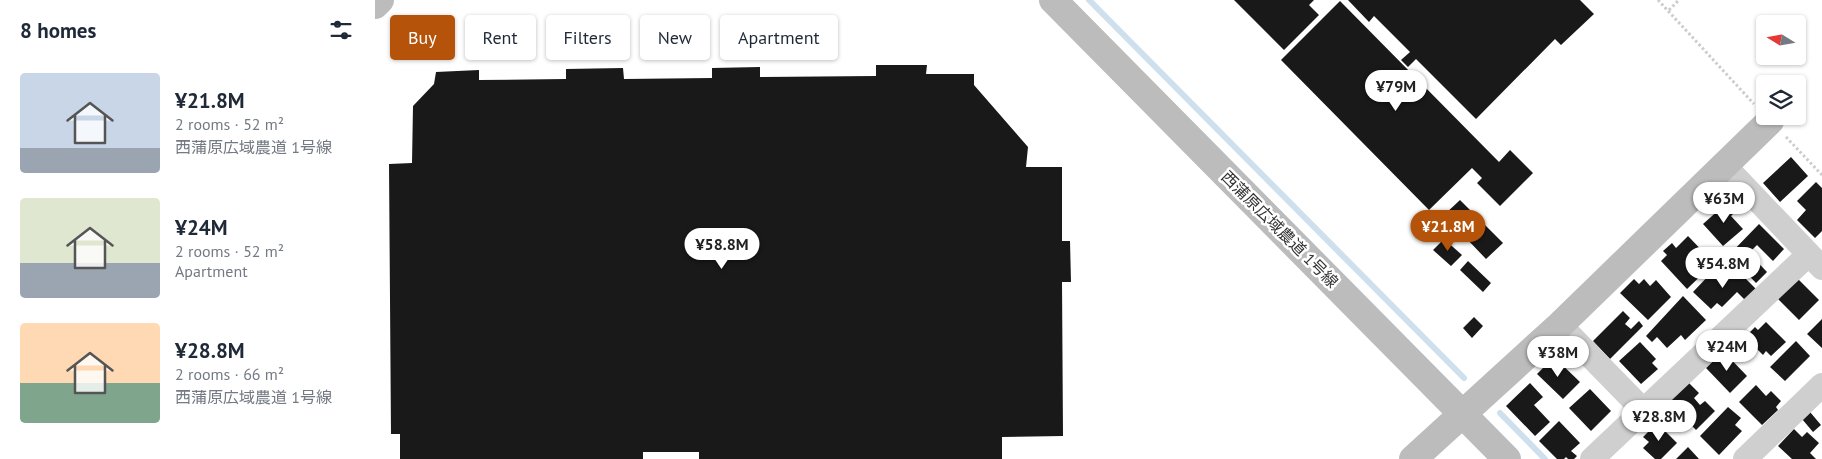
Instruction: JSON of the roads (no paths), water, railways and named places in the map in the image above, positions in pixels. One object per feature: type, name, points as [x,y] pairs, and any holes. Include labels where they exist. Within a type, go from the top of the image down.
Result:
[{"type":"street","points":[[375,5],[380,0]]},
{"type":"street","name":"西蒲原広域農道 1号線","points":[[1053,0],[1507,459]]},
{"type":"street","points":[[1413,459],[1560,325],[1725,166],[1756,125]]},
{"type":"street","points":[[1592,459],[1643,410],[1815,261],[1725,166]]},
{"type":"street","points":[[1560,325],[1643,410]]},
{"type":"street","points":[[1745,459],[1822,385]]},
{"type":"waterway","points":[[1089,0],[1464,378]]},
{"type":"waterway","points":[[1500,413],[1545,459]]}]
